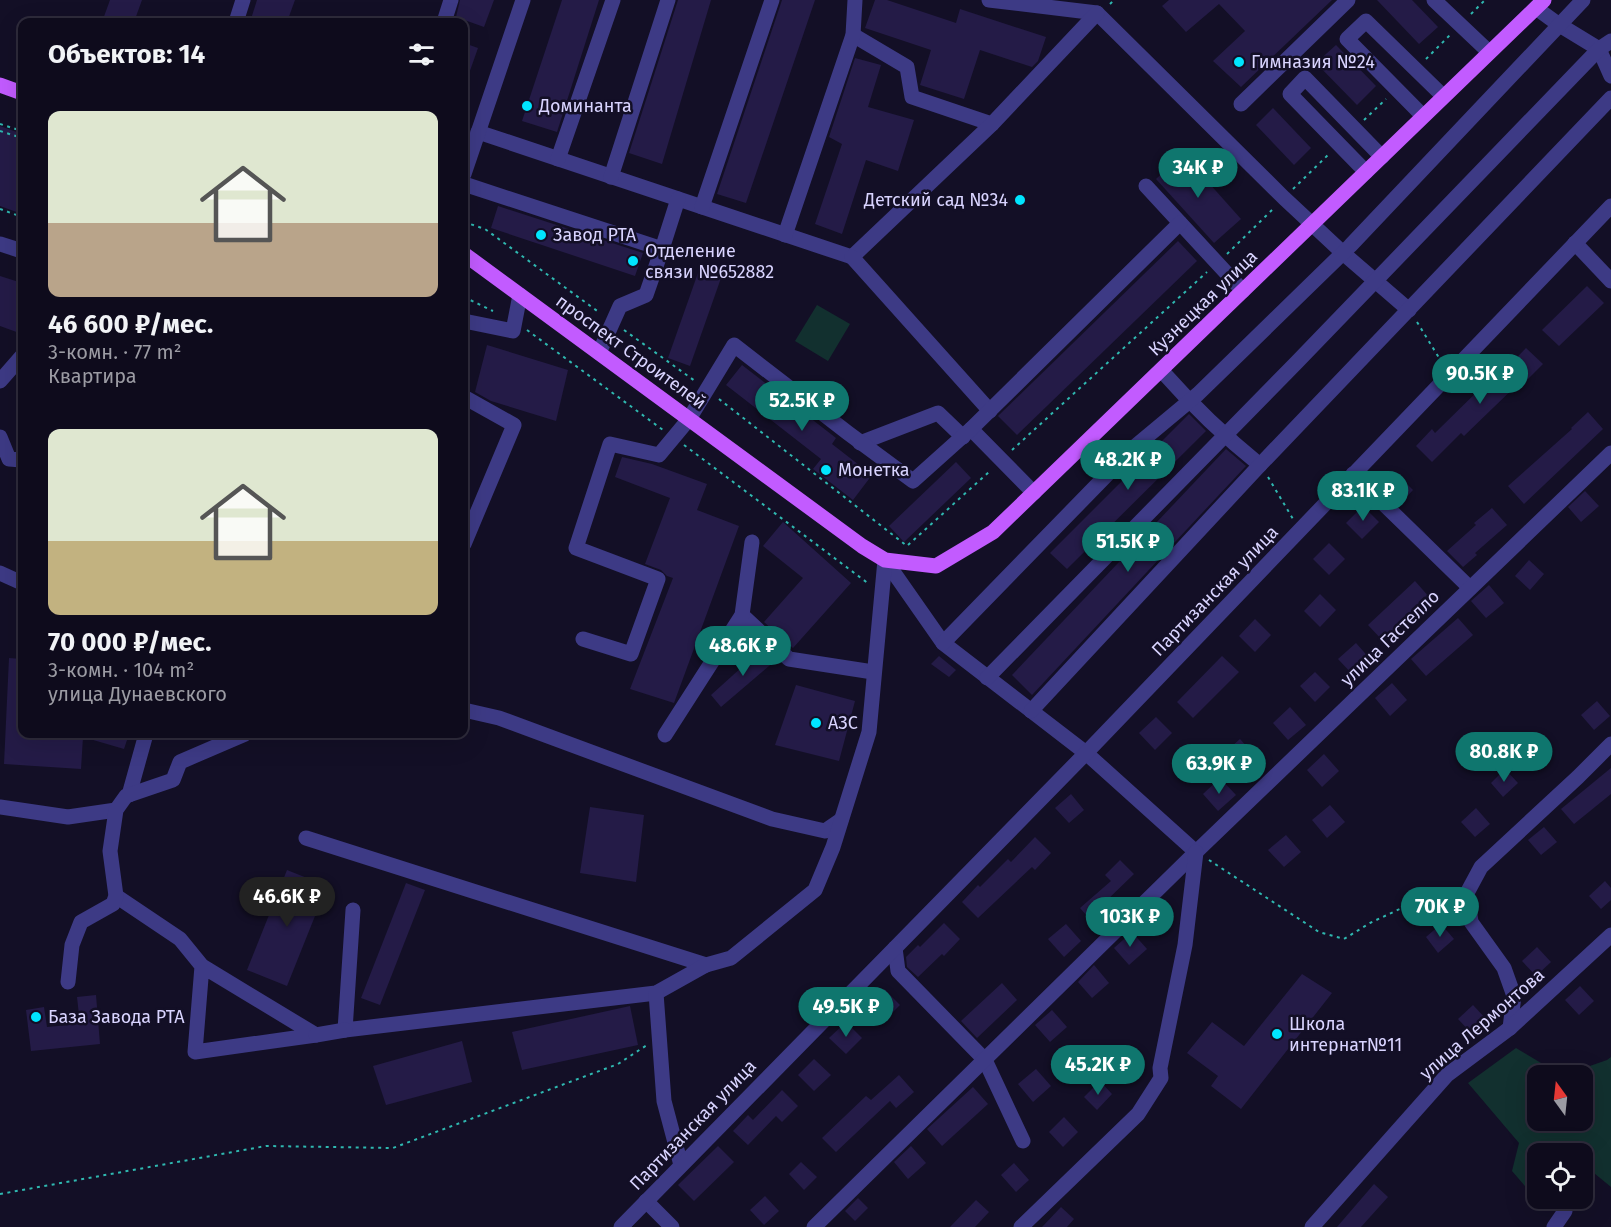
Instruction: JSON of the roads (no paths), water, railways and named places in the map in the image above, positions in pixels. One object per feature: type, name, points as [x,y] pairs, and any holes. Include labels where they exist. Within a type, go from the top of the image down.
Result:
[{"type":"main road","name":"Кузнецкая улица","points":[[862,546],[885,560],[936,566],[993,532],[1540,4]]},
{"type":"main road","points":[[0,85],[18,92]]},
{"type":"main road","name":"проспект Строителей","points":[[468,257],[862,546]]},
{"type":"street","points":[[237,18],[243,0]]},
{"type":"street","points":[[445,18],[451,0]]},
{"type":"street","points":[[468,162],[523,0]]},
{"type":"street","points":[[558,159],[613,0]]},
{"type":"street","points":[[611,177],[668,0]]},
{"type":"street","points":[[702,207],[772,0]]},
{"type":"street","points":[[785,235],[853,35],[855,0]]},
{"type":"street","points":[[989,0],[1103,8],[1284,198],[1375,282],[1409,310]]},
{"type":"street","points":[[1241,104],[1348,0]]},
{"type":"street","points":[[1434,0],[1489,52]]},
{"type":"street","points":[[943,644],[1132,449],[1188,402],[1343,253],[1583,0]]},
{"type":"street","points":[[1540,4],[1558,24],[1605,45]]},
{"type":"street","points":[[852,257],[992,124],[1103,8]]},
{"type":"street","points":[[1423,116],[1347,39],[1366,21],[1443,96]]},
{"type":"street","points":[[853,35],[907,67],[912,97],[992,124]]},
{"type":"street","points":[[1605,45],[1611,76]]},
{"type":"street","points":[[987,678],[1605,45]]},
{"type":"street","points":[[1366,172],[1290,94],[1305,78],[1382,157]]},
{"type":"street","points":[[1031,711],[1260,465],[1611,99]]},
{"type":"street","points":[[478,132],[852,257],[990,411]]},
{"type":"street","points":[[468,185],[662,249]]},
{"type":"street","points":[[1146,186],[1243,291]]},
{"type":"street","points":[[599,353],[620,306],[646,295],[678,199]]},
{"type":"street","name":"Партизанская улица","points":[[621,1227],[650,1206],[681,1165],[1086,753],[1611,206]]},
{"type":"street","points":[[584,639],[631,654],[658,579],[576,548],[610,444],[659,455],[689,419],[734,345],[913,481],[990,411],[1180,223]]},
{"type":"street","points":[[1575,243],[1611,281]]},
{"type":"street","points":[[0,244],[18,250]]},
{"type":"street","points":[[468,322],[513,331],[520,295]]},
{"type":"street","points":[[0,381],[18,361]]},
{"type":"street","points":[[1161,370],[1188,402],[1224,436],[1260,465]]},
{"type":"street","points":[[468,399],[514,425],[468,534]]},
{"type":"street","points":[[860,442],[938,413],[1002,460],[1034,493]]},
{"type":"street","points":[[0,437],[9,459],[18,460]]},
{"type":"street","name":"улица Гастелло","points":[[814,1227],[1196,852],[1611,453]]},
{"type":"street","points":[[1353,474],[1470,588]]},
{"type":"street","points":[[665,735],[742,615],[752,542]]},
{"type":"street","points":[[885,560],[943,644],[1086,753],[1196,852],[1185,945],[1160,1068],[1161,1078],[1138,1114],[1022,1227]]},
{"type":"street","points":[[202,966],[195,1052],[345,1030],[656,993],[706,965],[731,958],[815,890],[833,847],[868,732],[885,560]]},
{"type":"street","points":[[0,573],[18,581]]},
{"type":"street","points":[[742,615],[789,659],[873,672]]},
{"type":"street","points":[[468,711],[499,718],[772,819],[825,831],[841,820]]},
{"type":"street","points":[[68,982],[72,945],[81,922],[113,904],[116,896],[110,851],[116,810],[129,795],[145,738]]},
{"type":"street","points":[[129,795],[173,780],[180,762],[236,738]]},
{"type":"street","points":[[1510,1028],[1514,996],[1504,968],[1471,922],[1467,894],[1481,867],[1611,744]]},
{"type":"street","points":[[0,807],[68,817],[116,810]]},
{"type":"street","points":[[306,838],[706,965]]},
{"type":"street","points":[[116,896],[180,939],[202,966],[316,1035]]},
{"type":"street","points":[[345,1030],[353,909]]},
{"type":"street","name":"улица Лермонтова","points":[[1312,1227],[1447,1075],[1510,1028],[1611,935]]},
{"type":"street","points":[[895,948],[898,971],[985,1060],[1023,1141]]},
{"type":"street","points":[[656,993],[663,1101],[681,1165]]},
{"type":"street","points":[[650,1206],[653,1227]]},
{"type":"street","points":[[650,1206],[672,1227]]},
{"type":"street","points":[[1554,1227],[1565,1211]]},
{"type":"place","name":"Гимназия №24","points":[[1239,62]]},
{"type":"place","name":"Доминанта","points":[[527,106]]},
{"type":"place","name":"Детский сад №34","points":[[1020,200]]},
{"type":"place","name":"Завод РТА","points":[[541,235]]},
{"type":"place","name":"Отделение связи №652882","points":[[633,261]]},
{"type":"place","name":"Монетка","points":[[826,470]]},
{"type":"place","name":"АЗС","points":[[816,723]]},
{"type":"place","name":"База Завода РТА","points":[[36,1017]]},
{"type":"place","name":"Школа интернат№11","points":[[1277,1034]]}]
